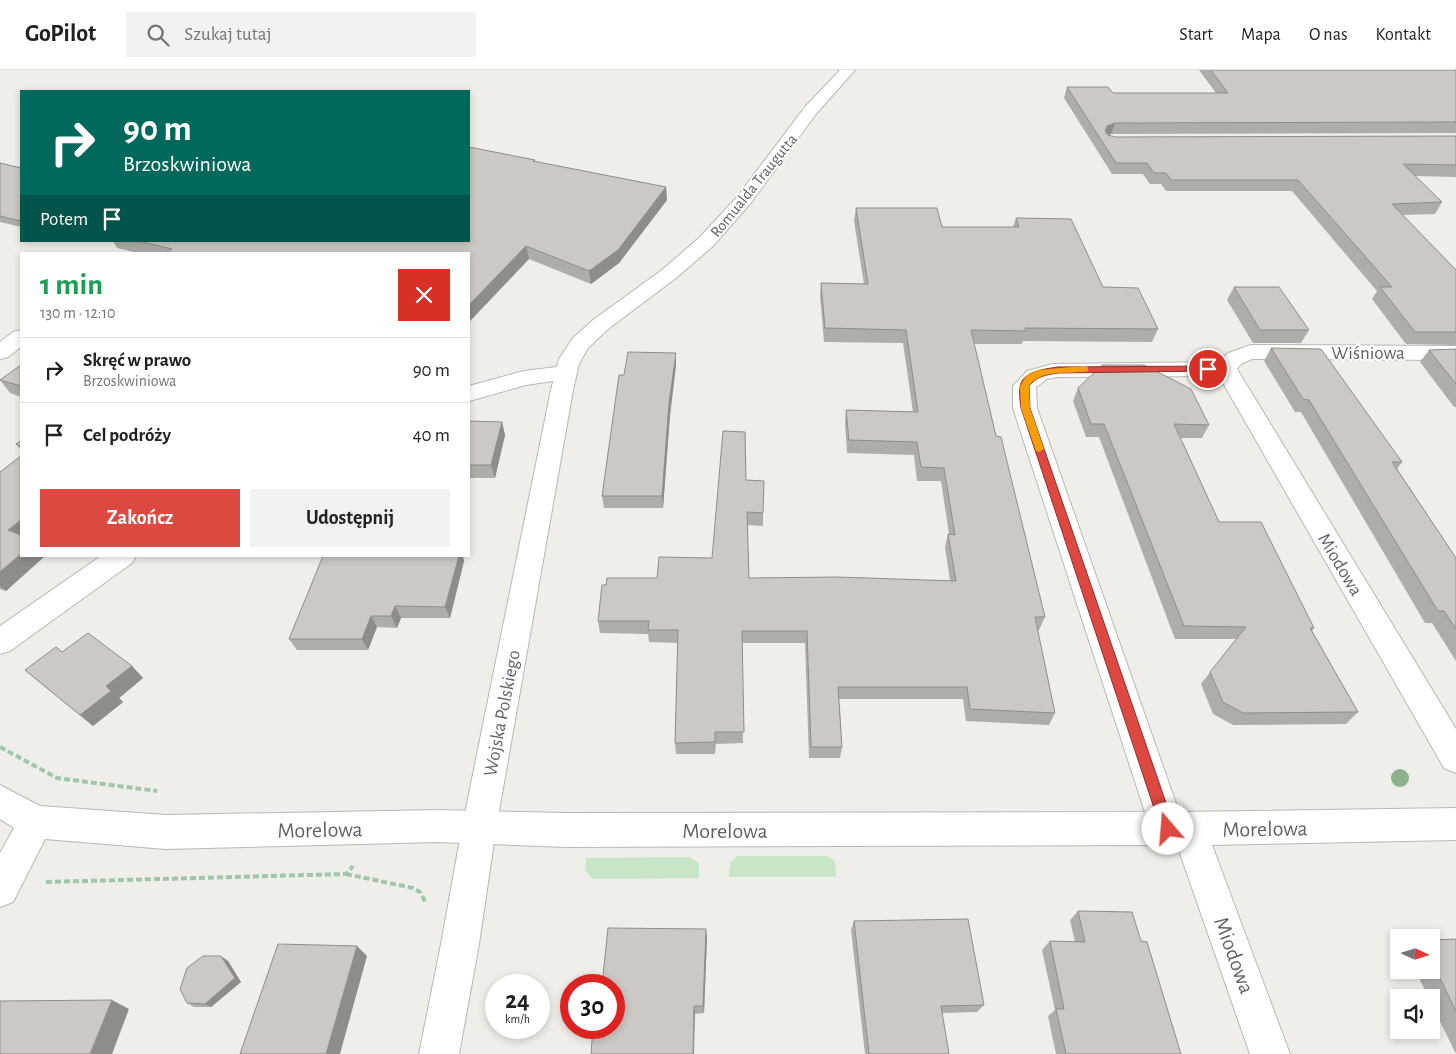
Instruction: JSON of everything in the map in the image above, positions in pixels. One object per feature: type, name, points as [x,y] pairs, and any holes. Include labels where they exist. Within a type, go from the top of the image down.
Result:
[{"type":"street","name":"Romualda Traugutta","points":[[565,373],[574,352],[589,335],[691,257],[722,226],[750,193],[820,99],[848,70]]},
{"type":"street","points":[[0,352],[20,338]]},
{"type":"street","name":"Wiśniowa","points":[[1226,369],[1233,359],[1251,352],[1456,353]]},
{"type":"street","name":"Miodowa","points":[[1270,1054],[1179,829],[1025,408],[1024,386],[1030,378],[1058,370],[1226,369],[1456,758]]},
{"type":"street","points":[[470,394],[524,378],[565,373]]},
{"type":"street","name":"Wojska Polskiego","points":[[439,1054],[460,944],[479,828],[565,373]]},
{"type":"street","points":[[0,642],[121,557]]},
{"type":"street","name":"Morelowa","points":[[0,801],[36,822],[166,832],[438,826],[566,830],[1179,829],[1456,824]]},
{"type":"street","points":[[0,889],[36,822]]},
{"type":"path","points":[[0,747],[57,778],[161,792]]},
{"type":"path","points":[[346,874],[386,828]]},
{"type":"path","points":[[40,882],[346,874],[412,888],[420,892],[424,897],[427,913]]},
{"type":"green space","points":[[737,856],[827,856],[835,861],[836,877],[729,877],[730,863]]},
{"type":"green space","points":[[690,857],[699,864],[699,878],[593,879],[585,870],[586,858]]},
{"type":"building","points":[[1211,70],[1456,70],[1456,122],[1115,123],[1107,126],[1105,131],[1108,135],[1115,137],[1456,136],[1456,165],[1403,164],[1442,202],[1392,204],[1456,270],[1456,332],[1415,332],[1380,287],[1392,287],[1298,180],[1171,180],[1166,173],[1154,173],[1147,163],[1116,163],[1067,87],[1108,87],[1113,93],[1228,93]]},
{"type":"building","points":[[470,147],[666,187],[618,250],[589,271],[526,246],[470,304],[470,252],[168,252],[172,249],[142,242],[470,242]]},
{"type":"building","points":[[0,163],[20,168],[20,221],[0,216]]},
{"type":"building","points":[[856,208],[937,208],[942,227],[1019,227],[1016,218],[1071,219],[1103,287],[1138,288],[1158,329],[1025,328],[1026,331],[971,330],[996,436],[1001,437],[1045,617],[1035,617],[1055,713],[970,709],[967,687],[838,687],[842,747],[811,747],[807,631],[742,631],[744,732],[715,732],[715,742],[675,743],[678,630],[648,630],[649,621],[598,621],[602,585],[606,585],[607,578],[657,578],[659,557],[712,558],[723,431],[745,432],[746,480],[764,481],[763,513],[747,512],[749,578],[837,577],[956,581],[948,534],[955,535],[944,468],[921,467],[917,442],[849,440],[846,410],[918,412],[906,330],[825,328],[821,283],[868,284]]},
{"type":"building","points":[[1234,287],[1279,287],[1309,330],[1260,330]]},
{"type":"building","points":[[1271,348],[1321,349],[1402,462],[1392,462],[1456,558],[1456,629],[1444,611],[1438,611],[1309,400],[1303,399]]},
{"type":"building","points":[[1456,349],[1456,384],[1429,350]]},
{"type":"building","points":[[628,352],[676,353],[669,403],[662,496],[602,496],[619,375],[624,375]]},
{"type":"building","points":[[1102,365],[1144,365],[1191,389],[1209,425],[1174,424],[1219,522],[1261,522],[1314,628],[1310,628],[1358,712],[1243,713],[1223,702],[1210,672],[1246,627],[1184,626],[1104,424],[1091,424],[1078,388]]},
{"type":"building","points":[[20,366],[20,386],[0,380]]},
{"type":"building","points":[[470,421],[502,422],[491,465],[470,465]]},
{"type":"building","points":[[20,457],[20,521],[8,530],[20,535],[20,555],[0,572],[0,472]]},
{"type":"building","points":[[323,557],[459,557],[445,607],[395,606],[391,616],[371,616],[362,639],[289,639]]},
{"type":"building","points":[[88,633],[132,666],[106,686],[111,691],[80,715],[25,670],[56,647],[62,652]]},
{"type":"building","points":[[1078,911],[1132,912],[1141,941],[1147,942],[1181,1054],[1066,1054],[1056,1009],[1064,1009],[1050,941],[1085,942]]},
{"type":"building","points":[[968,919],[984,1005],[941,1006],[949,1054],[869,1054],[854,921]]},
{"type":"building","points":[[608,928],[706,929],[703,1006],[694,1006],[693,1054],[591,1054],[592,1039],[625,1039],[625,974],[603,974]]},
{"type":"building","points":[[1456,939],[1456,1011],[1440,978],[1440,940]]},
{"type":"building","points":[[278,944],[357,946],[326,1054],[240,1054]]},
{"type":"building","points":[[203,956],[221,956],[235,978],[205,1004],[187,1003],[180,989],[187,968]]},
{"type":"building","points":[[112,1000],[90,1054],[0,1054],[0,1001]]},
{"type":"slow traffic","points":[[1039,449],[1025,408],[1024,386],[1030,378],[1041,372],[1084,369]]},
{"type":"route","points":[[1168,829],[1025,408],[1023,396],[1024,386],[1030,378],[1041,372],[1075,369],[1208,369]]}]
